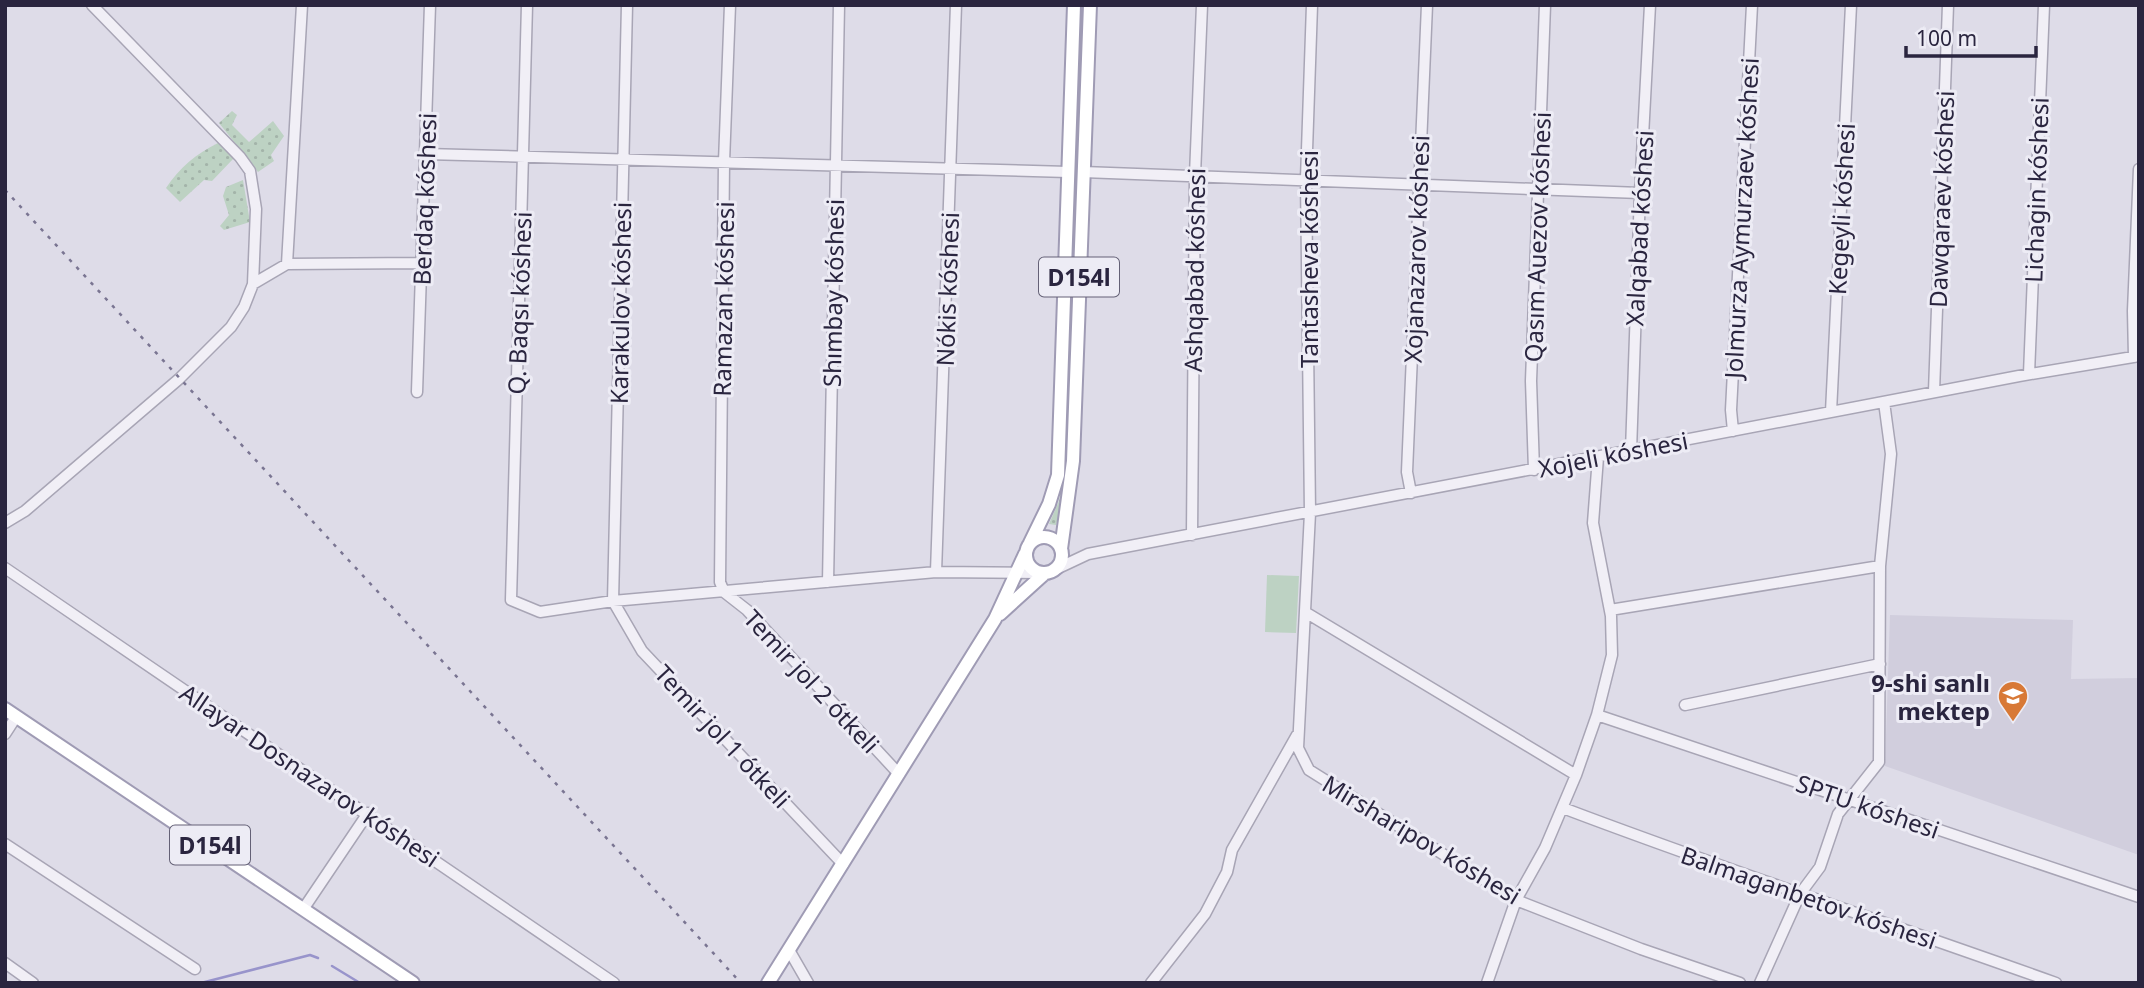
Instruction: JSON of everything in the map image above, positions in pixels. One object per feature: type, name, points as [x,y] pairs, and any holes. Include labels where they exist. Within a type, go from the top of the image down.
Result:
[{"type":"main road","name":"D154l","points":[[768,983],[995,619],[1049,504],[1058,475],[1074,5]]},
{"type":"main road","name":"D154l","points":[[995,619],[1061,561],[1073,461],[1090,5]]},
{"type":"main road","points":[[1046,572],[1030,568],[1028,548],[1047,537],[1061,549]]},
{"type":"main road","name":"D154l","points":[[11,713],[413,983]]},
{"type":"street","points":[[5,523],[25,511],[186,373],[231,327],[244,307],[253,284],[256,209],[250,171],[233,149],[92,5]]},
{"type":"street","points":[[287,264],[302,5]]},
{"type":"street","name":"Berdaq kóshesi","points":[[417,392],[430,5]]},
{"type":"street","name":"Q. Baqsı kóshesi","points":[[527,5],[511,600],[540,612],[613,601]]},
{"type":"street","name":"Karakulov kóshesi","points":[[613,601],[627,5]]},
{"type":"street","name":"Ramazan kóshesi","points":[[724,592],[720,582],[724,162],[730,5]]},
{"type":"street","name":"Shımbay kóshesi","points":[[828,582],[839,5]]},
{"type":"street","name":"Nókis kóshesi","points":[[936,572],[956,5]]},
{"type":"street","name":"Ashqabad kóshesi","points":[[1192,535],[1195,175],[1202,5]]},
{"type":"street","name":"Tantasheva kóshesi","points":[[1310,513],[1306,179],[1312,5]]},
{"type":"street","name":"Xojanazarov kóshesi","points":[[1411,493],[1407,472],[1427,5]]},
{"type":"street","name":"Qasım Auezov kóshesi","points":[[1534,470],[1531,381],[1545,5]]},
{"type":"street","name":"Xalqabad kóshesi","points":[[1631,451],[1650,5]]},
{"type":"street","name":"Jolmurza Aymurzaev kóshesi","points":[[1733,431],[1731,410],[1752,5]]},
{"type":"street","name":"Kegeyli kóshesi","points":[[1831,412],[1852,5]]},
{"type":"street","name":"Dawqaraev kóshesi","points":[[1934,392],[1948,5]]},
{"type":"street","name":"Lichagin kóshesi","points":[[2029,374],[2044,5]]},
{"type":"street","points":[[426,154],[1068,172]]},
{"type":"street","points":[[2137,356],[2133,311],[2139,169]]},
{"type":"street","points":[[1083,172],[1640,193]]},
{"type":"street","points":[[253,284],[287,264],[421,263]]},
{"type":"street","name":"Xojeli kóshesi","points":[[1088,554],[2029,374],[2137,356]]},
{"type":"street","points":[[1760,983],[1800,894],[1820,867],[1838,814],[1847,799],[1879,762],[1880,566],[1891,454],[1884,402]]},
{"type":"street","points":[[1487,983],[1516,900],[1563,808],[1576,775],[1597,715],[1612,655],[1610,610],[1593,523],[1598,457]]},
{"type":"street","name":"Mirsharipov kóshesi","points":[[1310,513],[1298,748],[1309,770],[1516,900],[1641,949],[1740,983]]},
{"type":"street","points":[[1061,549],[1088,554]]},
{"type":"street","points":[[613,601],[936,572],[1046,572],[1088,554]]},
{"type":"street","points":[[1610,610],[1880,566]]},
{"type":"street","name":"Allayar Dosnazarov kóshesi","points":[[5,568],[614,983]]},
{"type":"street","name":"Temir jol 2 ótkeli","points":[[724,592],[747,610],[899,774]]},
{"type":"street","name":"Temir jol 1 ótkeli","points":[[613,601],[642,652],[843,864]]},
{"type":"street","points":[[1305,611],[1576,775]]},
{"type":"street","points":[[1685,705],[1880,664]]},
{"type":"street","points":[[5,734],[11,713]]},
{"type":"street","name":"SPTU kóshesi","points":[[1597,715],[2139,897]]},
{"type":"street","points":[[1151,983],[1205,914],[1227,872],[1231,850],[1299,732]]},
{"type":"street","name":"Balmaganbetov kóshesi","points":[[1563,808],[1718,867],[2056,983]]},
{"type":"street","points":[[304,908],[368,813]]},
{"type":"street","points":[[5,844],[195,969]]},
{"type":"street","points":[[789,950],[808,983]]},
{"type":"street","points":[[5,963],[33,983]]},
{"type":"shaded area","name":"9-shi sanlı mektep","points":[[1890,615],[2073,620],[2071,679],[2139,678],[2139,855],[1885,766]]},
{"type":"green space","points":[[1079,5],[1083,5],[1068,477],[1056,525],[1049,524],[1059,501],[1064,477]]},
{"type":"green space","points":[[232,111],[237,115],[232,125],[249,142],[273,121],[284,136],[271,155],[274,161],[258,172],[219,123]]},
{"type":"green space","points":[[218,143],[234,158],[212,181],[204,180],[180,202],[166,188],[189,162]]},
{"type":"green space","points":[[243,180],[250,222],[224,230],[220,226],[229,215],[223,196],[226,187]]},
{"type":"green space","points":[[1267,575],[1299,576],[1296,633],[1265,632]]},
{"type":"waterway","points":[[201,983],[310,955],[318,958]]},
{"type":"waterway","points":[[332,966],[360,983]]},
{"type":"railway","points":[[5,190],[741,983]]},
{"type":"place","name":"9-shi sanlı mektep","points":[[2013,723]]}]
